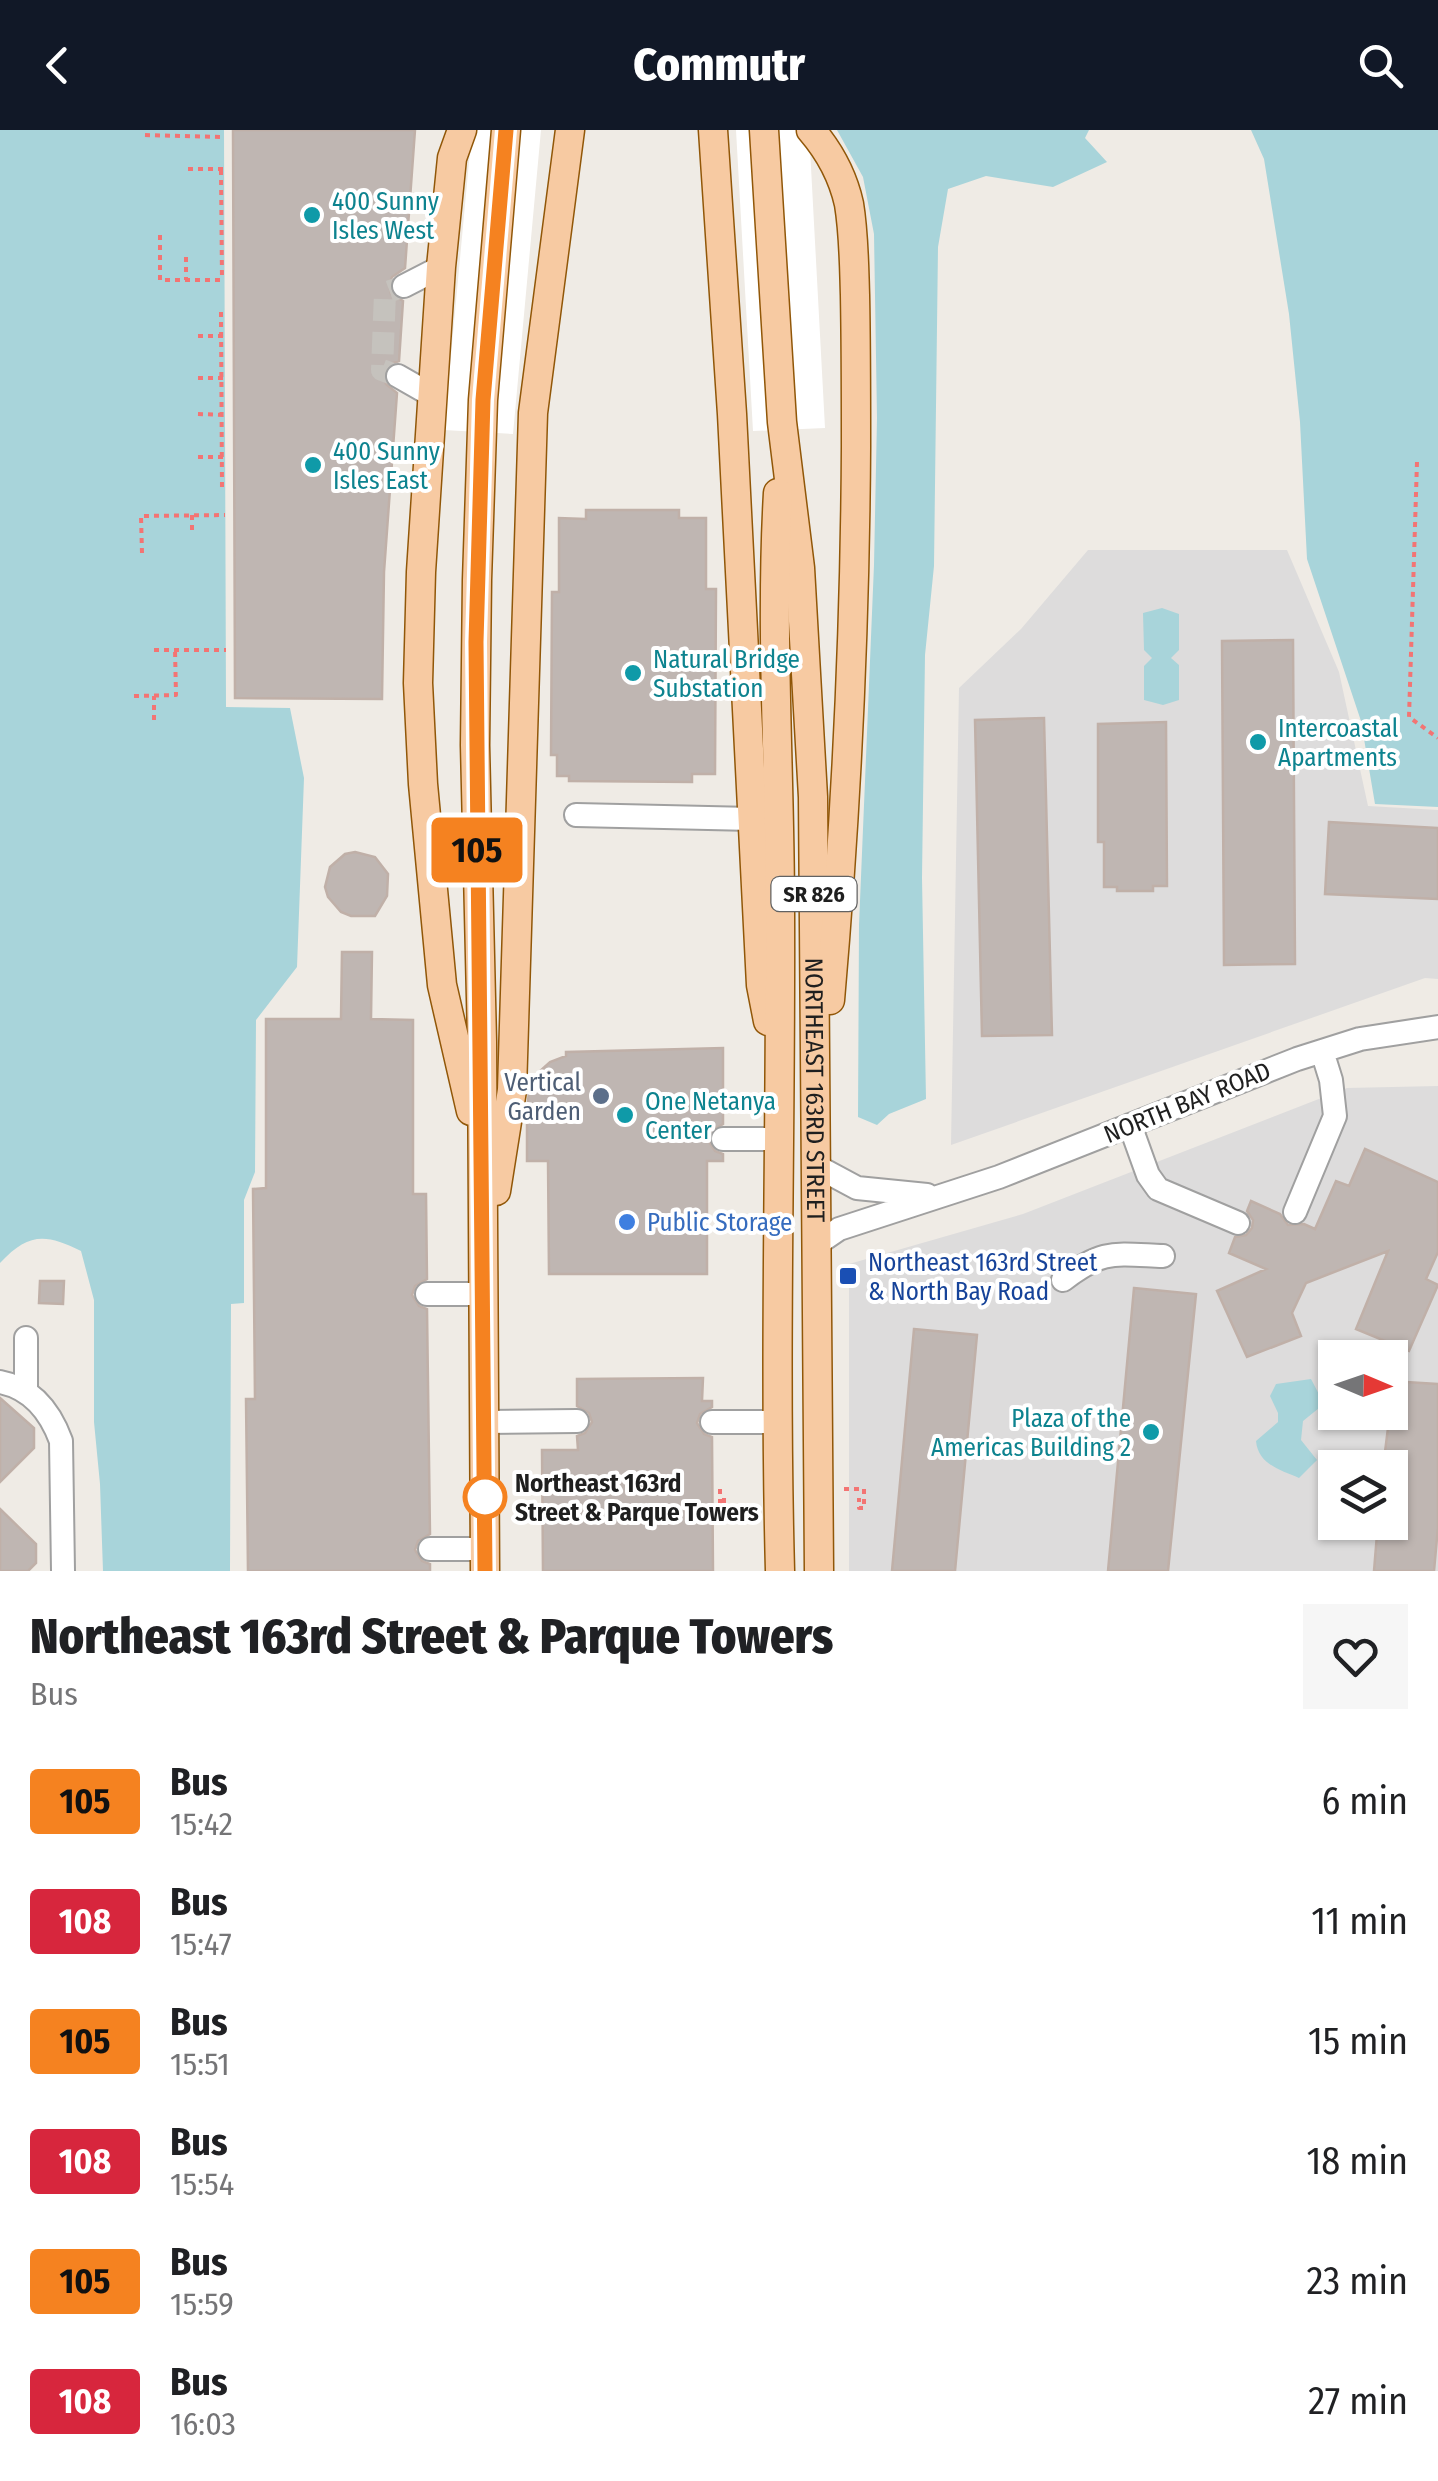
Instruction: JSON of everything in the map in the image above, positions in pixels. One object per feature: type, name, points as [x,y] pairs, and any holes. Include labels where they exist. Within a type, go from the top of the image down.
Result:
[{"type":"main road","points":[[462,130],[452,158],[440,268],[418,627],[423,784],[442,985],[483,1160]]},
{"type":"main road","points":[[485,1560],[475,732],[483,432],[506,130]]},
{"type":"main road","points":[[483,1285],[512,1090],[532,412],[570,130]]},
{"type":"main road","points":[[713,130],[732,414],[761,985],[780,1082]]},
{"type":"main road","name":"NORTHEAST 163RD STREET","points":[[764,130],[782,422],[800,568],[813,797],[820,1571]]},
{"type":"main road","points":[[812,130],[831,158],[848,200],[853,232],[856,388],[855,541],[840,879],[816,1166]]},
{"type":"main road","points":[[780,1571],[776,1427],[780,798],[774,565],[782,422]]},
{"type":"main road","points":[[761,1571],[763,1477],[776,1427]]},
{"type":"street","points":[[404,286],[440,268]]},
{"type":"street","points":[[398,376],[432,396]]},
{"type":"street","points":[[576,815],[752,820]]},
{"type":"street","name":"NORTH BAY ROAD","points":[[817,1244],[839,1229],[1000,1177],[1322,1051],[1360,1040],[1438,1028]]},
{"type":"street","points":[[1295,1212],[1335,1116],[1322,1051]]},
{"type":"street","points":[[1130,1125],[1148,1176],[1158,1188],[1238,1223]]},
{"type":"street","points":[[723,1139],[780,1138]]},
{"type":"street","name":"NORTH BAY ROAD","points":[[816,1166],[858,1188],[940,1195]]},
{"type":"street","points":[[1063,1280],[1108,1253],[1163,1256]]},
{"type":"street","points":[[427,1294],[483,1285]]},
{"type":"street","points":[[26,1338],[26,1390]]},
{"type":"street","points":[[0,1382],[26,1390],[55,1423],[62,1441],[64,1571]]},
{"type":"street","points":[[484,1422],[577,1421]]},
{"type":"street","points":[[712,1422],[776,1427]]},
{"type":"street","points":[[430,1549],[485,1560]]},
{"type":"path","points":[[145,135],[221,134]]},
{"type":"path","points":[[160,235],[160,280],[223,280],[222,169],[188,170]]},
{"type":"path","points":[[186,257],[186,280]]},
{"type":"path","points":[[221,312],[222,488]]},
{"type":"path","points":[[198,336],[223,336]]},
{"type":"path","points":[[198,378],[223,378]]},
{"type":"path","points":[[198,414],[223,415]]},
{"type":"path","points":[[198,457],[223,457]]},
{"type":"path","points":[[1417,462],[1409,717],[1438,738]]},
{"type":"path","points":[[192,515],[192,530]]},
{"type":"path","points":[[142,553],[141,516],[226,515]]},
{"type":"path","points":[[154,650],[226,650]]},
{"type":"path","points":[[134,696],[176,696],[176,650]]},
{"type":"path","points":[[154,696],[154,720]]},
{"type":"path","points":[[720,1489],[720,1509],[724,1509],[724,1497]]},
{"type":"path","points":[[842,1489],[864,1489],[864,1508],[858,1508],[859,1498]]},
{"type":"shaded area","points":[[1088,550],[1287,550],[1339,672],[1368,806],[1438,810],[1438,979],[1425,978],[951,1145],[959,688],[1021,629]]},
{"type":"shaded area","points":[[1438,1086],[1438,1571],[849,1571],[849,1264],[1023,1214],[1347,1088]]},
{"type":"water","points":[[0,130],[224,130],[226,707],[290,708],[304,778],[297,967],[256,1020],[255,1172],[244,1200],[244,1303],[231,1304],[230,1571],[103,1571],[94,1422],[94,1300],[81,1251],[57,1241],[38,1239],[19,1246],[0,1263]]},
{"type":"water","points":[[837,130],[1089,130],[1085,138],[1107,162],[1053,187],[986,176],[948,189],[938,247],[934,566],[925,655],[922,878],[926,1099],[889,1114],[877,1125],[858,1117],[859,925],[877,418],[874,234],[863,177]]},
{"type":"water","points":[[1251,130],[1438,130],[1438,807],[1375,804],[1361,721],[1307,559],[1300,422],[1289,314],[1264,159]]},
{"type":"water","points":[[1162,608],[1179,614],[1179,650],[1171,658],[1179,665],[1179,700],[1163,705],[1144,700],[1144,666],[1152,658],[1144,650],[1143,613]]},
{"type":"water","points":[[1311,1379],[1318,1392],[1318,1409],[1303,1421],[1301,1440],[1317,1460],[1299,1478],[1265,1461],[1256,1441],[1278,1422],[1270,1396],[1276,1384]]},
{"type":"pier","points":[[472,130],[541,130],[513,434],[444,430]]},
{"type":"pier","points":[[736,130],[809,130],[825,428],[753,431]]},
{"type":"building","points":[[233,130],[415,130],[405,268],[389,284],[391,294],[403,301],[399,361],[390,364],[383,375],[386,384],[397,393],[384,572],[382,699],[235,698]]},
{"type":"building","name":"Natural Bridge Substation","points":[[586,510],[679,510],[679,518],[706,518],[706,589],[716,589],[715,774],[692,774],[692,782],[569,781],[569,776],[557,776],[557,755],[551,755],[552,592],[559,592],[559,518],[586,519]]},
{"type":"building","name":"Intercoastal Apartments","points":[[1293,640],[1295,964],[1224,965],[1222,641]]},
{"type":"building","points":[[1044,718],[1052,1035],[982,1036],[975,720]]},
{"type":"building","points":[[1166,722],[1167,886],[1153,886],[1153,891],[1104,887],[1104,842],[1098,842],[1098,724]]},
{"type":"building","name":"Intercoastal Apartments","points":[[1329,822],[1438,828],[1438,899],[1325,894]]},
{"type":"building","points":[[345,854],[375,857],[388,874],[387,896],[375,916],[341,912],[328,897],[325,887],[330,867]]},
{"type":"building","points":[[342,952],[372,952],[371,1019],[413,1020],[413,1194],[426,1194],[427,1279],[415,1286],[412,1295],[419,1306],[427,1309],[430,1534],[418,1541],[415,1550],[422,1561],[430,1564],[430,1571],[248,1571],[246,1399],[255,1399],[253,1189],[266,1188],[266,1019],[341,1019]]},
{"type":"building","points":[[723,1048],[723,1124],[711,1131],[708,1140],[715,1151],[723,1154],[723,1161],[707,1161],[707,1274],[549,1274],[548,1161],[527,1161],[529,1092],[539,1072],[566,1056],[566,1052]]},
{"type":"building","points":[[1365,1149],[1438,1182],[1438,1252],[1426,1279],[1438,1285],[1409,1351],[1408,1340],[1382,1340],[1356,1329],[1388,1251],[1306,1283],[1292,1313],[1301,1336],[1247,1357],[1217,1291],[1266,1269],[1229,1253],[1235,1237],[1246,1235],[1252,1228],[1253,1220],[1247,1211],[1251,1201],[1280,1214],[1288,1225],[1304,1224],[1315,1229],[1336,1181],[1349,1186]]},
{"type":"building","points":[[40,1281],[64,1281],[63,1304],[39,1303]]},
{"type":"building","name":"Plaza of the Americas Building 2","points":[[1134,1288],[1196,1294],[1168,1571],[1108,1571]]},
{"type":"building","points":[[914,1329],[977,1335],[955,1571],[892,1571]]},
{"type":"building","points":[[703,1378],[702,1401],[712,1401],[712,1407],[700,1414],[697,1423],[704,1434],[712,1437],[713,1571],[543,1571],[542,1450],[578,1450],[577,1436],[585,1433],[592,1422],[589,1413],[577,1406],[577,1379]]},
{"type":"building","points":[[1408,1382],[1438,1384],[1438,1527],[1434,1571],[1374,1571],[1377,1540],[1408,1540],[1408,1450],[1385,1450],[1388,1430],[1408,1430]]},
{"type":"building","points":[[0,1398],[34,1428],[34,1448],[0,1482]]},
{"type":"building","points":[[0,1509],[36,1544],[36,1563],[28,1571],[0,1571]]},
{"type":"tunnel","points":[[398,376],[382,370],[385,293],[404,286]]},
{"type":"bus line","name":"105","points":[[485,1571],[476,642],[483,400],[506,130]]},
{"type":"place","name":"400 Sunny Isles West","points":[[312,215]]},
{"type":"place","name":"400 Sunny Isles East","points":[[313,465]]},
{"type":"place","name":"Natural Bridge Substation","points":[[633,673]]},
{"type":"place","name":"Intercoastal Apartments","points":[[1258,742]]},
{"type":"place","name":"Vertical Garden","points":[[601,1096]]},
{"type":"place","name":"One Netanya Center","points":[[625,1115]]},
{"type":"place","name":"Public Storage","points":[[627,1222]]},
{"type":"place","name":"Northeast 163rd Street & North Bay Road","points":[[848,1276]]},
{"type":"place","name":"Plaza of the Americas Building 2","points":[[1151,1432]]},
{"type":"place","name":"Northeast 163rd Street & Parque Towers","points":[[485,1497]]}]
